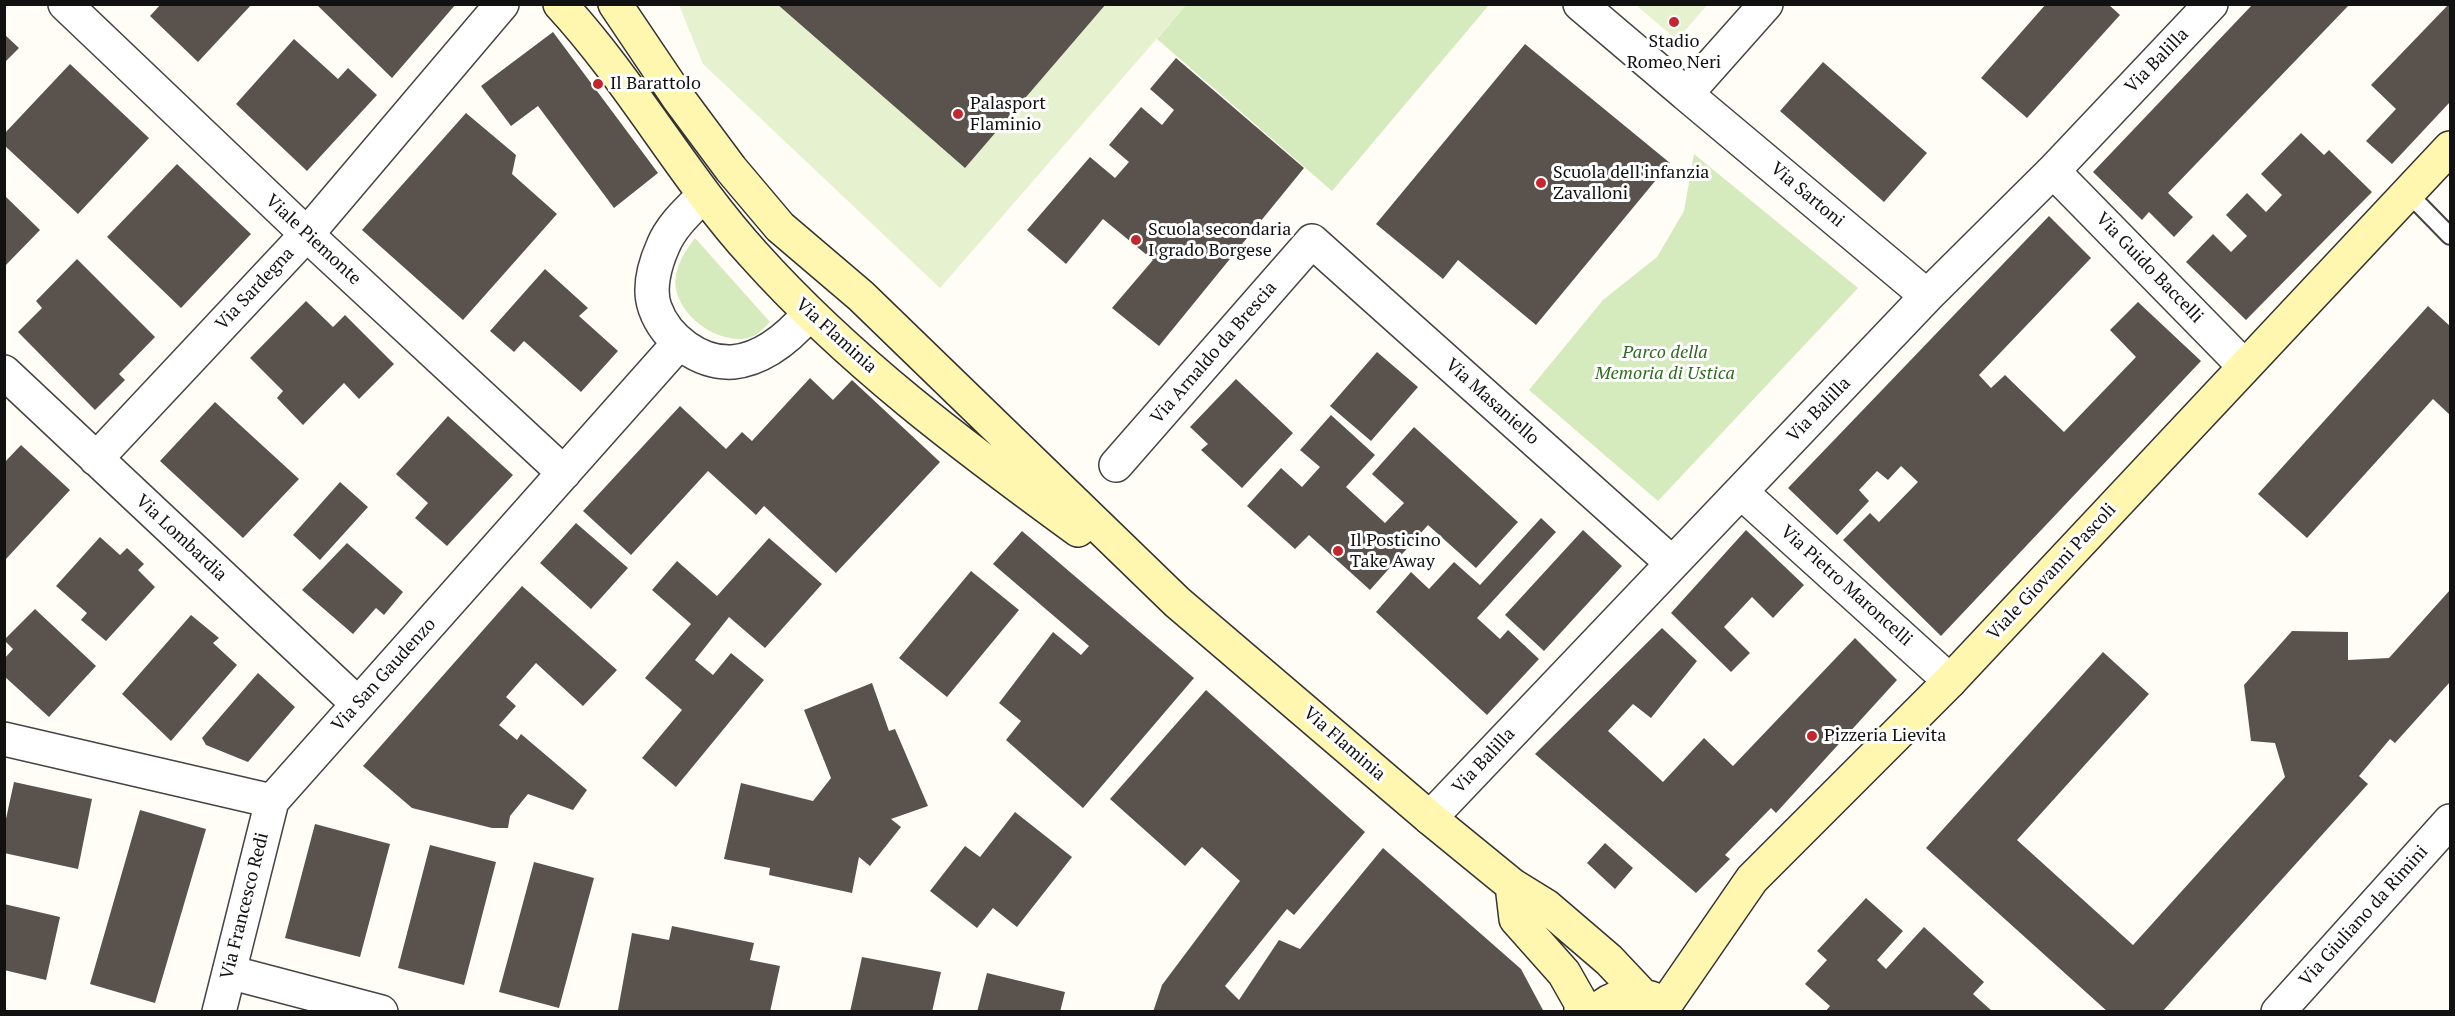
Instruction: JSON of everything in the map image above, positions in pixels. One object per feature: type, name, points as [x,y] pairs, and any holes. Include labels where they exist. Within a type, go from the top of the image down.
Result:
[{"type":"street","name":"Viale Piemonte","points":[[65,4],[307,234],[564,472]]},
{"type":"street","name":"Via Sardegna","points":[[96,459],[307,234],[502,4]]},
{"type":"street","name":"Via Flaminia","points":[[561,4],[584,30],[704,196],[809,314],[954,440],[1177,602]]},
{"type":"street","name":"Via Flaminia","points":[[615,4],[679,99],[731,169],[780,227],[861,296],[1177,602],[1430,818],[1512,885],[1546,906],[1660,1004]]},
{"type":"street","points":[[1580,4],[1686,94],[1766,4]]},
{"type":"street","name":"Via Balilla","points":[[1430,818],[1927,296],[2053,171],[2211,4]]},
{"type":"street","name":"Via Sartoni","points":[[1686,94],[1927,296]]},
{"type":"street","name":"Viale Giovanni Pascoli","points":[[1660,1004],[1752,879],[1950,681],[2451,148]]},
{"type":"street","name":"Via Guido Baccelli","points":[[2053,171],[2244,366]]},
{"type":"street","points":[[704,196],[684,215],[663,244],[655,273],[652,291],[655,308],[664,325],[679,343],[700,357],[733,362],[769,350],[794,331],[809,314]]},
{"type":"street","name":"Via Arnaldo da Brescia","points":[[1116,465],[1312,241]]},
{"type":"street","name":"Via Masaniello","points":[[1312,241],[1672,563]]},
{"type":"street","name":"Via San Gaudenzo","points":[[272,801],[679,343]]},
{"type":"street","name":"Via Lombardia","points":[[4,372],[358,704]]},
{"type":"street","name":"Via Pietro Maroncelli","points":[[1742,492],[1950,681]]},
{"type":"street","points":[[4,739],[272,801]]},
{"type":"street","name":"Via Francesco Redi","points":[[219,1011],[272,801]]},
{"type":"street","name":"Via Giuliano da Rimini","points":[[2278,1011],[2451,821]]},
{"type":"street","points":[[1512,885],[1516,919],[1564,973],[1581,1003],[1581,1011]]},
{"type":"street","points":[[229,972],[381,1011]]},
{"type":"street","points":[[1596,1011],[1611,1000],[1626,995],[1660,1004]]},
{"type":"lane","points":[[2408,193],[2451,236]]},
{"type":"green space","points":[[679,5],[1186,5],[940,288],[703,64]]},
{"type":"green space","points":[[1186,5],[1489,5],[1332,191],[1157,39]]},
{"type":"green space","name":"Stadio Romeo Neri","points":[[1636,5],[1707,5],[1677,40]]},
{"type":"green space","name":"Parco della Memoria di Ustica","points":[[1694,154],[1858,288],[1658,501],[1529,390],[1603,300],[1657,257],[1684,211]]},
{"type":"green space","points":[[695,238],[770,322],[754,336],[737,339],[714,333],[703,327],[686,310],[676,289],[676,275],[683,255]]},
{"type":"building","points":[[161,4],[252,4],[198,62],[150,16]]},
{"type":"building","points":[[316,4],[456,4],[392,78]]},
{"type":"building","name":"Palasport Flaminio","points":[[777,4],[1106,4],[965,168]]},
{"type":"building","points":[[2046,4],[2108,4],[2120,15],[2027,118],[1981,78]]},
{"type":"building","points":[[2253,4],[2350,4],[2168,193],[2193,217],[2174,237],[2149,212],[2142,220],[2093,172]]},
{"type":"building","points":[[2449,4],[2450,102],[2392,164],[2366,141],[2396,109],[2371,85]]},
{"type":"building","points":[[553,32],[658,173],[614,208],[538,106],[511,126],[481,86]]},
{"type":"building","points":[[4,34],[19,48],[4,63]]},
{"type":"building","points":[[294,39],[338,79],[348,68],[377,95],[307,171],[236,104]]},
{"type":"building","name":"Scuola dell'infanzia Zavalloni","points":[[1525,44],[1670,163],[1536,325],[1458,260],[1443,279],[1376,224]]},
{"type":"building","points":[[1176,58],[1304,168],[1159,346],[1112,308],[1153,260],[1103,219],[1066,264],[1027,230],[1090,157],[1115,178],[1129,162],[1109,145],[1141,107],[1162,125],[1174,110],[1150,89]]},
{"type":"building","points":[[1823,62],[1927,153],[1884,202],[1780,111]]},
{"type":"building","points":[[70,64],[149,138],[78,214],[4,145],[4,134]]},
{"type":"building","points":[[466,113],[516,155],[512,174],[557,214],[463,320],[362,230]]},
{"type":"building","points":[[2301,133],[2324,155],[2329,150],[2372,192],[2246,320],[2186,262],[2213,234],[2231,252],[2247,236],[2226,215],[2247,193],[2266,212],[2282,195],[2261,174]]},
{"type":"building","points":[[177,164],[251,234],[181,308],[107,237]]},
{"type":"building","points":[[4,195],[40,230],[4,267]]},
{"type":"building","points":[[2049,216],[2091,258],[1979,375],[1991,388],[2005,375],[2064,432],[2136,357],[2110,330],[2138,302],[2201,361],[1941,636],[1843,540],[1870,513],[1879,522],[1918,482],[1901,466],[1888,480],[1877,471],[1859,490],[1869,501],[1837,535],[1788,488]]},
{"type":"building","points":[[77,259],[155,337],[119,374],[125,380],[95,410],[18,332],[42,308],[36,301]]},
{"type":"building","points":[[545,269],[588,308],[579,316],[618,351],[581,392],[524,341],[514,352],[490,331]]},
{"type":"building","points":[[306,301],[333,327],[345,315],[394,364],[359,399],[344,383],[303,425],[277,398],[283,391],[250,358]]},
{"type":"building","points":[[2428,306],[2450,326],[2450,415],[2433,399],[2307,538],[2258,494]]},
{"type":"building","points":[[1377,352],[1418,387],[1371,441],[1330,406]]},
{"type":"building","points":[[810,378],[833,400],[852,380],[940,462],[836,573],[764,506],[756,515],[708,471],[631,555],[583,511],[680,406],[726,449],[742,432],[752,441]]},
{"type":"building","points":[[1236,379],[1293,433],[1242,488],[1201,450],[1208,444],[1190,427]]},
{"type":"building","points":[[215,402],[299,479],[243,538],[160,461]]},
{"type":"building","points":[[1331,415],[1375,455],[1346,487],[1385,523],[1404,503],[1372,474],[1414,427],[1518,522],[1476,568],[1428,525],[1370,590],[1309,535],[1295,549],[1247,506],[1281,468],[1302,487],[1320,467],[1300,450]]},
{"type":"building","points":[[448,416],[513,475],[447,546],[415,518],[428,503],[396,474]]},
{"type":"building","points":[[21,445],[70,490],[6,559],[4,463]]},
{"type":"building","points":[[340,482],[368,507],[320,560],[293,535]]},
{"type":"building","points":[[1541,518],[1556,532],[1477,618],[1500,639],[1508,630],[1539,659],[1487,715],[1376,612],[1411,572],[1429,589],[1454,562],[1480,585]]},
{"type":"building","points":[[576,523],[628,568],[591,609],[540,563]]},
{"type":"building","points":[[1583,530],[1622,566],[1544,651],[1505,615]]},
{"type":"building","points":[[1746,530],[1804,585],[1773,618],[1752,597],[1724,627],[1750,653],[1731,672],[1671,613]]},
{"type":"building","points":[[1022,531],[1194,678],[1083,808],[1006,740],[1021,721],[999,703],[1053,632],[1081,655],[1089,646],[993,564]]},
{"type":"building","points":[[100,537],[120,555],[127,548],[144,564],[138,570],[155,587],[106,641],[81,620],[87,613],[56,586]]},
{"type":"building","points":[[769,538],[822,584],[765,648],[729,617],[695,660],[713,675],[731,653],[764,680],[676,787],[642,758],[682,710],[645,678],[691,624],[652,590],[677,561],[717,596]]},
{"type":"building","points":[[347,543],[403,592],[384,615],[376,608],[353,634],[302,590]]},
{"type":"building","points":[[971,571],[1019,610],[947,697],[899,658]]},
{"type":"building","points":[[522,586],[617,670],[583,706],[536,663],[506,697],[516,706],[499,725],[517,740],[521,734],[587,790],[573,810],[528,794],[510,816],[508,828],[492,828],[412,808],[363,766]]},
{"type":"building","points":[[2450,590],[2450,682],[2395,743],[2390,739],[2359,776],[2368,784],[2162,1012],[2108,1012],[1926,848],[2103,652],[2149,694],[2017,840],[2133,945],[2285,777],[2275,743],[2251,741],[2244,685],[2292,631],[2348,632],[2348,660],[2389,658]]},
{"type":"building","points":[[35,609],[96,666],[49,717],[4,676],[4,659],[13,649],[4,640]]},
{"type":"building","points":[[191,615],[219,638],[213,643],[237,665],[171,741],[122,694]]},
{"type":"building","points":[[1662,628],[1697,661],[1651,718],[1633,704],[1608,731],[1663,782],[1704,738],[1733,766],[1855,638],[1897,680],[1776,813],[1771,808],[1725,855],[1730,859],[1696,893],[1535,754]]},
{"type":"building","points":[[258,673],[295,707],[248,762],[206,745],[202,738]]},
{"type":"building","points":[[872,683],[889,731],[895,729],[928,806],[891,819],[901,827],[870,866],[859,857],[852,893],[769,875],[770,868],[724,859],[741,783],[813,801],[831,778],[804,710]]},
{"type":"building","points":[[1206,690],[1365,832],[1294,915],[1287,909],[1225,986],[1239,1000],[1279,940],[1300,949],[1383,848],[1521,969],[1544,1012],[1153,1012],[1162,985],[1240,881],[1202,847],[1185,866],[1110,799]]},
{"type":"building","points":[[14,782],[92,799],[78,869],[4,853],[4,828]]},
{"type":"building","points":[[140,810],[206,829],[155,1003],[90,984]]},
{"type":"building","points":[[1015,812],[1072,857],[1017,927],[993,908],[977,928],[930,891],[965,846],[980,857]]},
{"type":"building","points":[[315,824],[390,844],[360,957],[285,938]]},
{"type":"building","points":[[1605,843],[1633,868],[1615,889],[1587,863]]},
{"type":"building","points":[[430,845],[496,862],[464,985],[398,968]]},
{"type":"building","points":[[534,862],[594,878],[559,1008],[499,992]]},
{"type":"building","points":[[1866,898],[1903,931],[1877,960],[1886,969],[1924,927],[1984,982],[1973,994],[1993,1012],[1825,1012],[1830,1006],[1805,984],[1827,960],[1817,951]]},
{"type":"building","points":[[4,904],[60,917],[46,980],[4,970]]},
{"type":"building","points":[[672,926],[754,943],[750,960],[780,966],[770,1012],[618,1010],[632,933],[669,940]]},
{"type":"building","points":[[862,957],[941,972],[932,1012],[850,1012]]},
{"type":"building","points":[[987,973],[1065,992],[1060,1012],[977,1012]]},
{"type":"place","name":"Stadio Romeo Neri","points":[[1674,22]]},
{"type":"place","name":"Il Barattolo","points":[[598,84]]},
{"type":"place","name":"Palasport Flaminio","points":[[958,114]]},
{"type":"place","name":"Scuola dell'infanzia Zavalloni","points":[[1541,183]]},
{"type":"place","name":"Scuola secondaria I grado Borgese","points":[[1136,240]]},
{"type":"place","name":"Il Posticino Take Away","points":[[1338,551]]},
{"type":"place","name":"Pizzeria Lievita","points":[[1812,736]]}]
